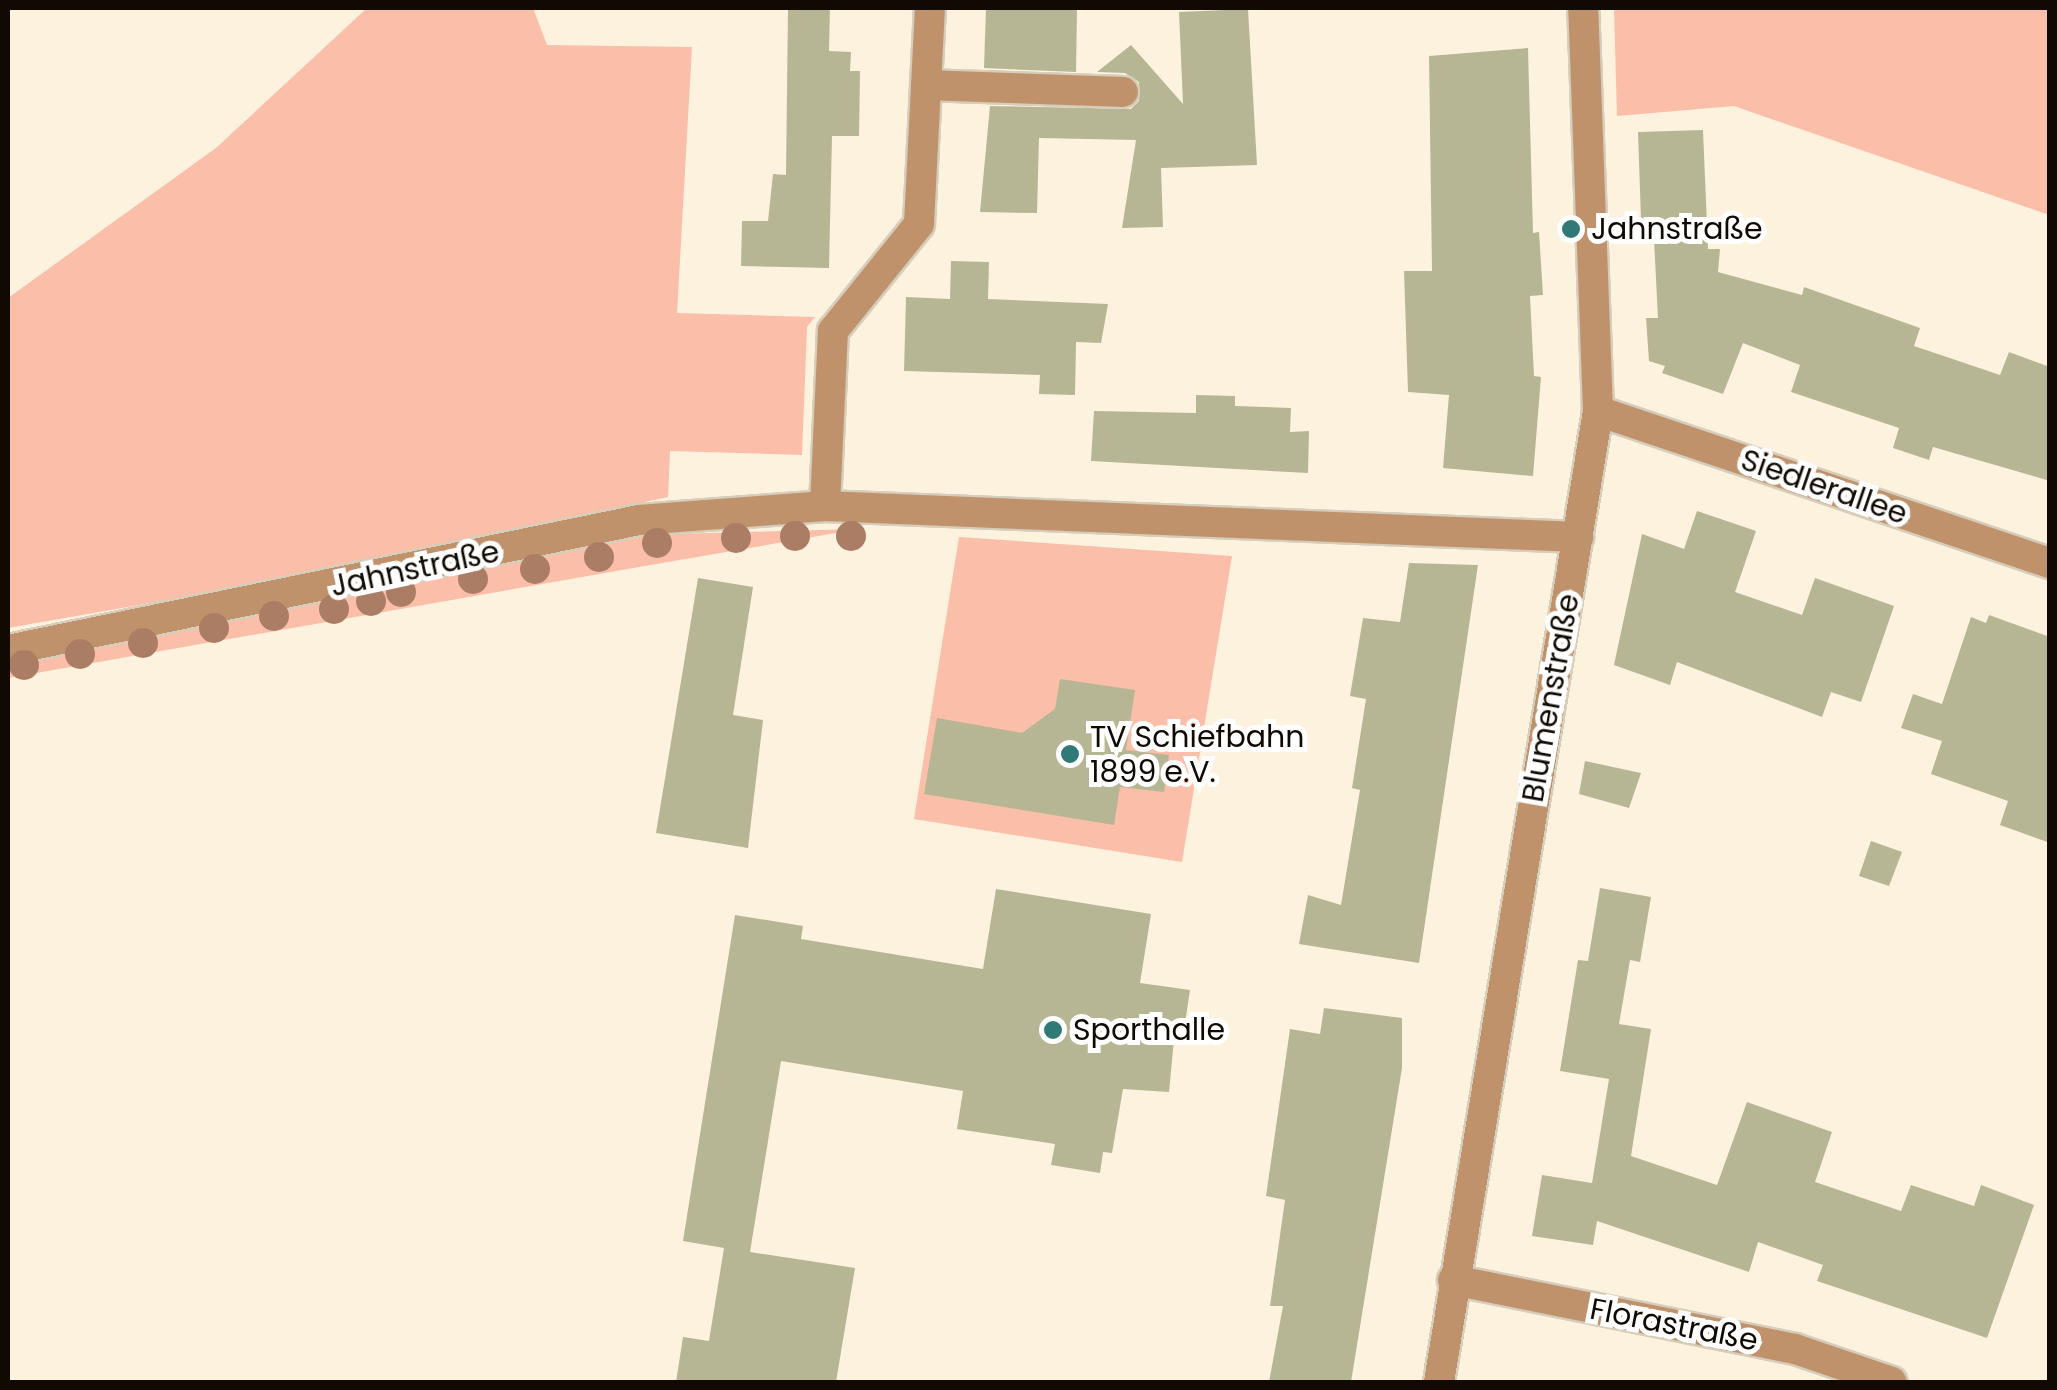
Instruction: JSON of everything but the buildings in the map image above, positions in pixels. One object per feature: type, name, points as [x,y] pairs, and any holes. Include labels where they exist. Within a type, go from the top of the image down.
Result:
[{"type":"street","points":[[825,506],[833,331],[920,224],[930,8]]},
{"type":"street","name":"Blumenstraße","points":[[1439,1382],[1598,411],[1583,8]]},
{"type":"street","points":[[926,86],[1123,92]]},
{"type":"street","name":"Siedlerallee","points":[[1598,411],[2050,562]]},
{"type":"street","name":"Jahnstraße","points":[[8,650],[639,520],[825,506],[1578,537]]},
{"type":"street","name":"Florastraße","points":[[1453,1280],[1795,1349],[1892,1382]]},
{"type":"shaded area","points":[[367,8],[533,8],[547,45],[692,47],[677,313],[815,317],[807,327],[802,455],[670,451],[668,497],[281,580],[8,628],[8,298],[216,148]]},
{"type":"shaded area","points":[[1614,8],[2049,8],[2049,215],[1734,106],[1617,116]]},
{"type":"shaded area","points":[[859,529],[8,678],[8,660],[634,535]]},
{"type":"shaded area","points":[[959,537],[1232,556],[1182,862],[914,819]]},
{"type":"place","name":"Jahnstraße","points":[[1571,229]]},
{"type":"place","name":"TV Schiefbahn 1899 e.V.","points":[[1070,754]]},
{"type":"place","name":"Sporthalle","points":[[1053,1030]]}]
